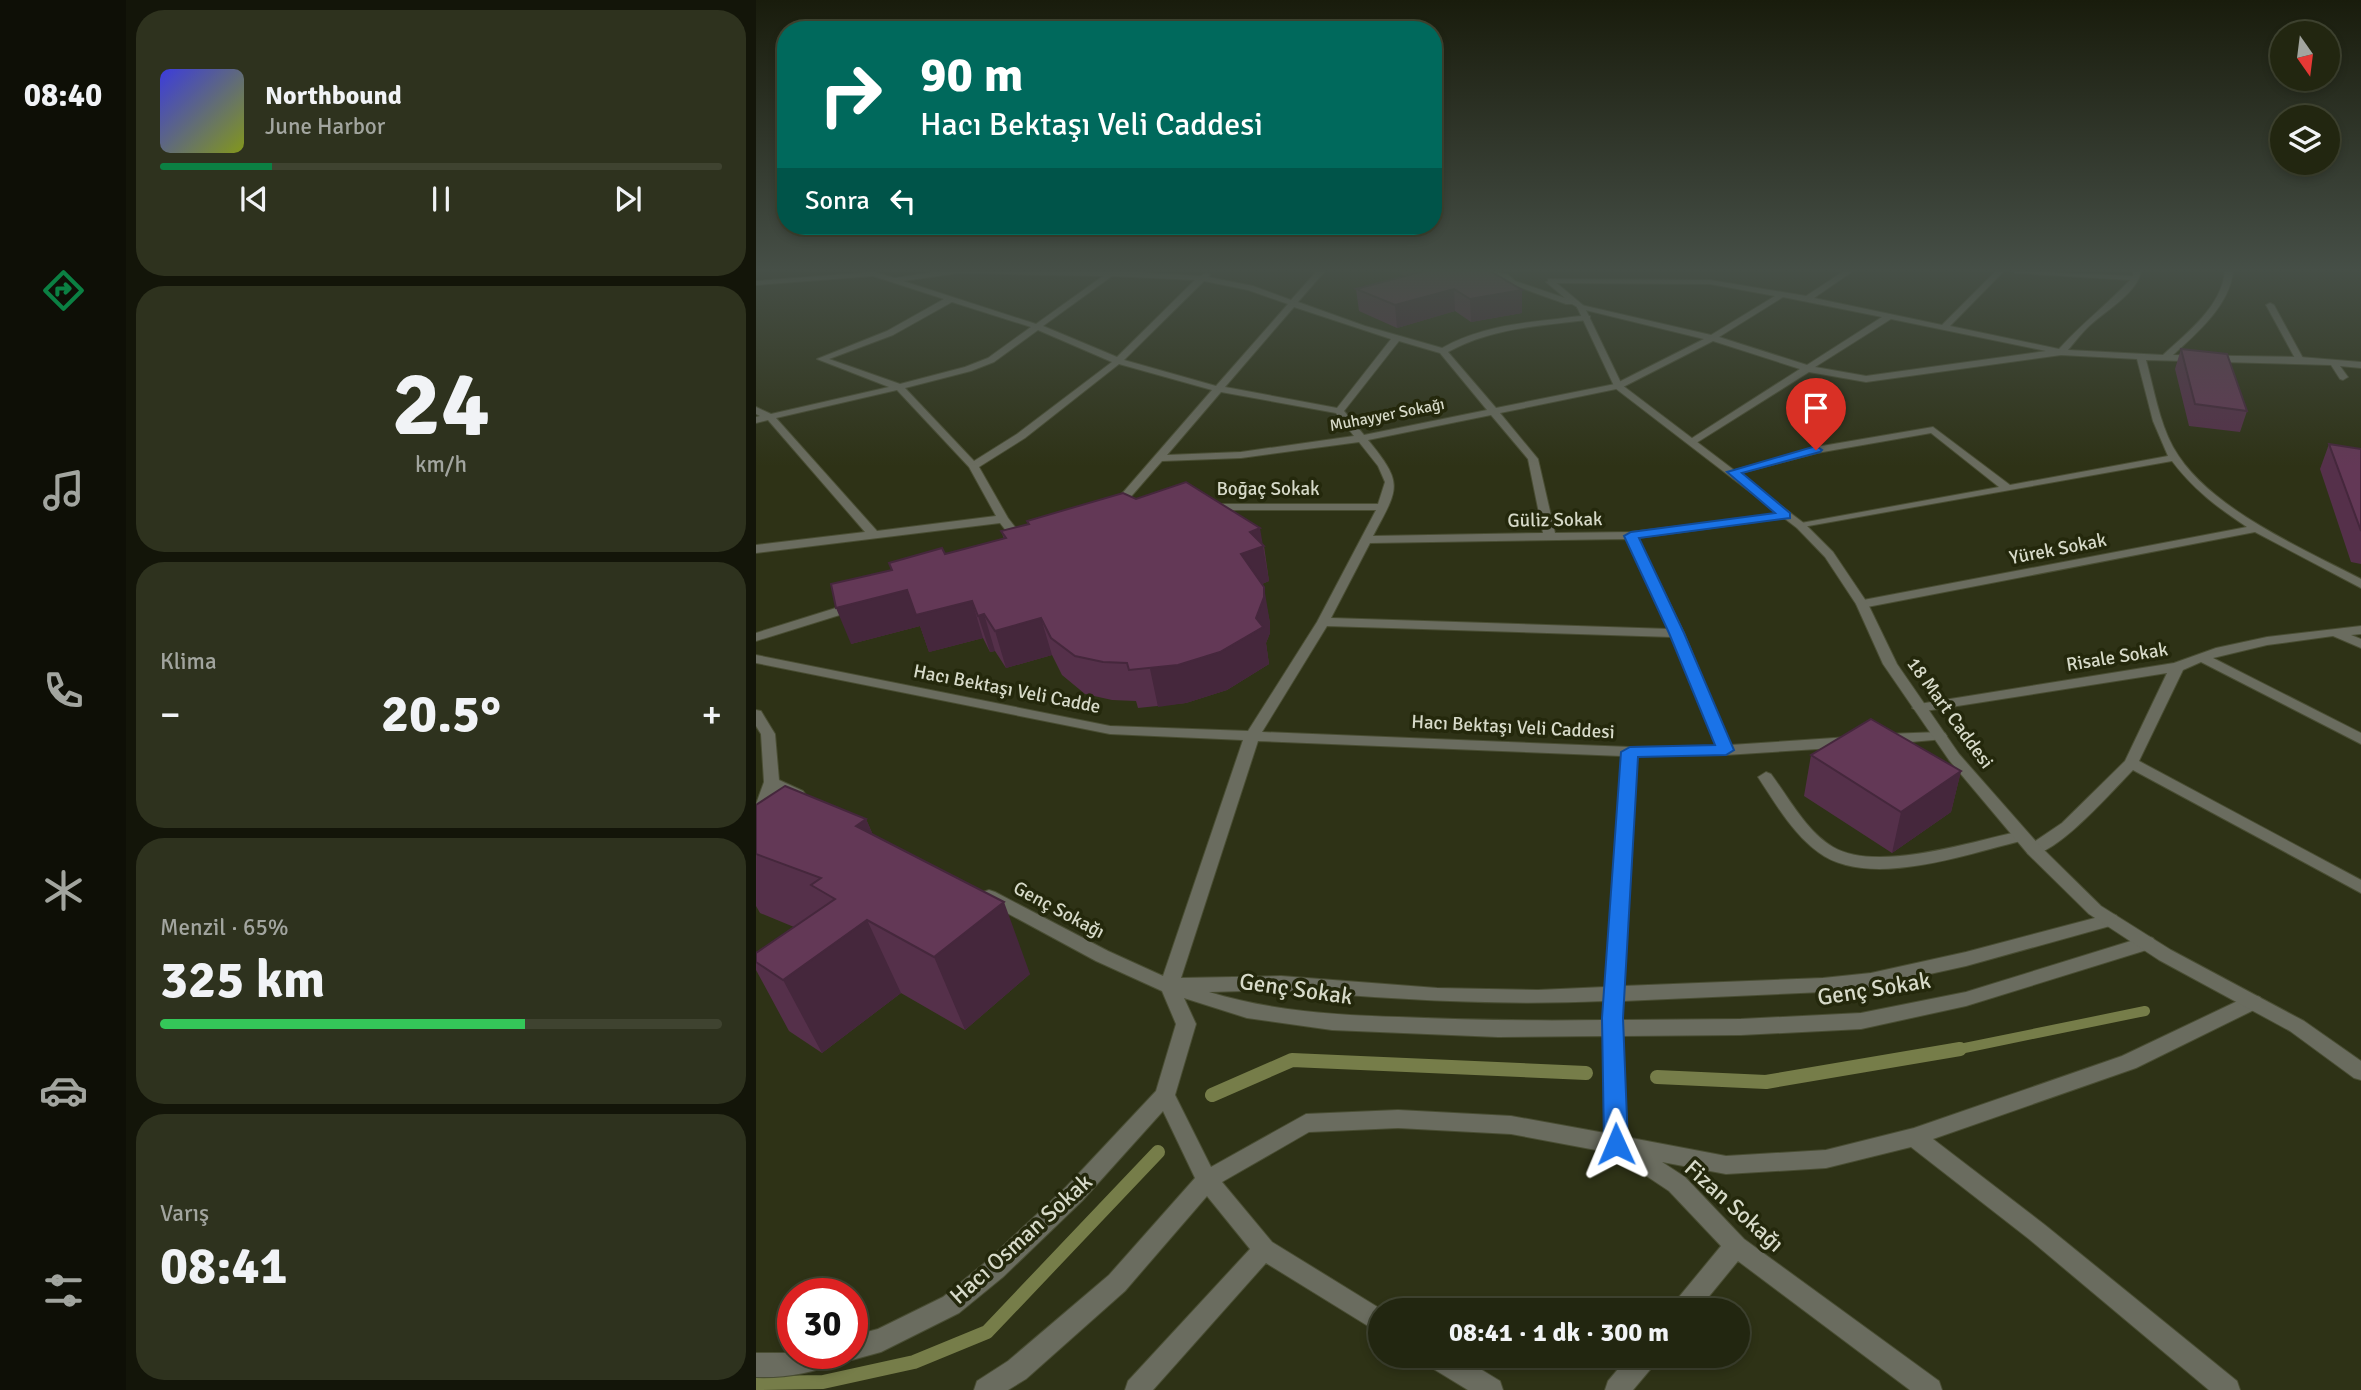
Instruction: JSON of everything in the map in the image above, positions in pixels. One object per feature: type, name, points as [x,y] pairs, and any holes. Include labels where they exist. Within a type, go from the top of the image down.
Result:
[{"type":"street","points":[[882,336],[821,359],[900,387],[973,466],[1003,519],[1032,549],[1014,556]]},
{"type":"street","points":[[756,420],[968,369],[991,360],[1022,336]]},
{"type":"street","points":[[1058,336],[1118,361],[1218,389],[1339,411],[1383,465],[1391,482],[1383,507],[1367,540],[1323,622],[1252,736],[1169,986],[1186,1024],[1165,1095],[1207,1180],[1264,1249],[1368,1314]]},
{"type":"street","points":[[973,466],[1021,436],[1118,361],[1143,336]]},
{"type":"street","points":[[1130,506],[1112,509],[1264,336]]},
{"type":"street","points":[[1387,336],[1443,351],[1533,458],[1550,538]]},
{"type":"street","points":[[1443,351],[1470,336]]},
{"type":"street","name":"18 Mart Caddesi","points":[[1595,336],[1618,386],[1801,526],[1829,555],[1862,604],[1890,664],[1919,708],[2021,836],[2095,910],[2147,943],[2297,1026],[2361,1072]]},
{"type":"street","points":[[1701,336],[1809,369],[1866,379],[2061,352],[2075,336]]},
{"type":"street","name":"Muhayyer Sokağı","points":[[1159,458],[1241,455],[1362,438],[1618,386],[1715,336]]},
{"type":"street","points":[[1693,442],[1859,336]]},
{"type":"street","points":[[1978,336],[2061,352],[2141,357],[2300,360],[2361,365]]},
{"type":"street","points":[[2166,357],[2188,336]]},
{"type":"street","points":[[2287,336],[2300,360]]},
{"type":"street","points":[[1339,411],[1396,339]]},
{"type":"street","points":[[2141,357],[2150,394],[2174,458],[2186,474],[2211,498],[2259,528],[2361,584]]},
{"type":"street","points":[[2333,362],[2343,377]]},
{"type":"street","points":[[756,410],[770,417],[873,534]]},
{"type":"street","points":[[1733,472],[1816,450],[1933,430],[2008,488]]},
{"type":"street","points":[[1801,526],[2174,458]]},
{"type":"street","name":"Boğaç Sokak","points":[[1197,506],[1383,507]]},
{"type":"street","name":"Güliz Sokak","points":[[1367,540],[1631,536],[1785,515]]},
{"type":"street","points":[[756,549],[1003,519]]},
{"type":"street","name":"Yürek Sokak","points":[[1862,604],[2259,528]]},
{"type":"street","points":[[1631,536],[1677,633],[1726,750]]},
{"type":"street","points":[[756,637],[874,601]]},
{"type":"street","points":[[1323,622],[1677,633]]},
{"type":"street","name":"Risale Sokak","points":[[1919,708],[2177,667],[2201,656],[2274,640],[2361,630]]},
{"type":"street","points":[[2333,632],[2361,644]]},
{"type":"street","points":[[2201,656],[2361,739]]},
{"type":"street","name":"Hacı Bektaşı Veli Cadde","points":[[756,659],[1111,730],[1252,736]]},
{"type":"street","points":[[2034,850],[2068,827],[2131,763],[2177,667]]},
{"type":"street","points":[[756,826],[772,782],[768,734],[759,724]]},
{"type":"street","name":"Hacı Bektaşı Veli Caddesi","points":[[1252,736],[1630,752],[1726,750],[1940,736]]},
{"type":"street","points":[[1616,1144],[1614,994],[1630,752]]},
{"type":"street","points":[[2131,763],[2361,887]]},
{"type":"street","points":[[1766,777],[1808,833],[1827,851],[1855,863],[1884,864],[2021,836]]},
{"type":"street","points":[[772,782],[809,801]]},
{"type":"street","name":"Genç Sokağı","points":[[968,885],[1102,956],[1169,986]]},
{"type":"street","name":"Genç Sokak","points":[[1169,986],[1281,984],[1462,996],[1538,997],[1733,990],[1871,980],[1966,959],[2110,920]]},
{"type":"street","name":"Genç Sokak","points":[[1169,986],[1247,1011],[1332,1022],[1498,1029],[1741,1027],[1861,1021],[1966,999],[2147,943]]},
{"type":"street","points":[[986,1390],[1017,1370],[1116,1283],[1207,1180],[1306,1123],[1398,1119],[1511,1125],[1726,1165],[1826,1159],[1914,1137],[2129,1062],[2253,1002]]},
{"type":"street","name":"Hacı Osman Sokak","points":[[868,1344],[881,1340],[960,1298],[995,1269],[1074,1194],[1165,1095]]},
{"type":"street","points":[[1914,1137],[2037,1232],[2228,1390]]},
{"type":"street","name":"Fizan Sokağı","points":[[1616,1144],[1677,1184],[1735,1246],[1930,1390]]},
{"type":"street","points":[[1693,1298],[1735,1246]]},
{"type":"street","points":[[1138,1390],[1264,1249]]},
{"type":"street","points":[[756,1365],[777,1366]]},
{"type":"street","points":[[1455,1368],[1491,1390]]},
{"type":"street","points":[[1616,1390],[1634,1368]]},
{"type":"building","points":[[2181,349],[2227,354],[2247,411],[2195,404]]},
{"type":"building","points":[[2329,444],[2361,449],[2361,531]]},
{"type":"building","points":[[1186,482],[1260,528],[1250,532],[1264,546],[1241,554],[1264,587],[1264,597],[1256,618],[1263,627],[1220,652],[1178,665],[1129,670],[1127,663],[1103,662],[1075,656],[1051,638],[1041,618],[995,631],[984,614],[978,616],[972,601],[916,615],[907,590],[836,608],[831,584],[892,570],[889,563],[942,548],[945,554],[1006,538],[1001,531],[1029,524],[1027,521],[1123,493],[1136,499]]},
{"type":"building","points":[[1871,719],[1961,771],[1901,812],[1811,755]]},
{"type":"building","points":[[785,786],[866,819],[856,826],[1004,902],[934,957],[867,920],[783,980],[756,962],[756,953],[835,899],[811,885],[821,878],[756,854],[756,805]]},
{"type":"waterway","points":[[1959,1049],[2145,1011]]},
{"type":"waterway","points":[[1657,1077],[1766,1082],[1959,1049]]},
{"type":"waterway","points":[[1950,1051],[1959,1049]]},
{"type":"waterway","points":[[1212,1095],[1292,1060],[1586,1073]]},
{"type":"waterway","points":[[756,1383],[823,1382],[914,1362],[987,1332],[1158,1152]]},
{"type":"route","points":[[1616,1144],[1612,1018],[1630,752],[1726,750],[1677,633],[1631,536],[1785,515],[1733,472],[1816,450]]}]
